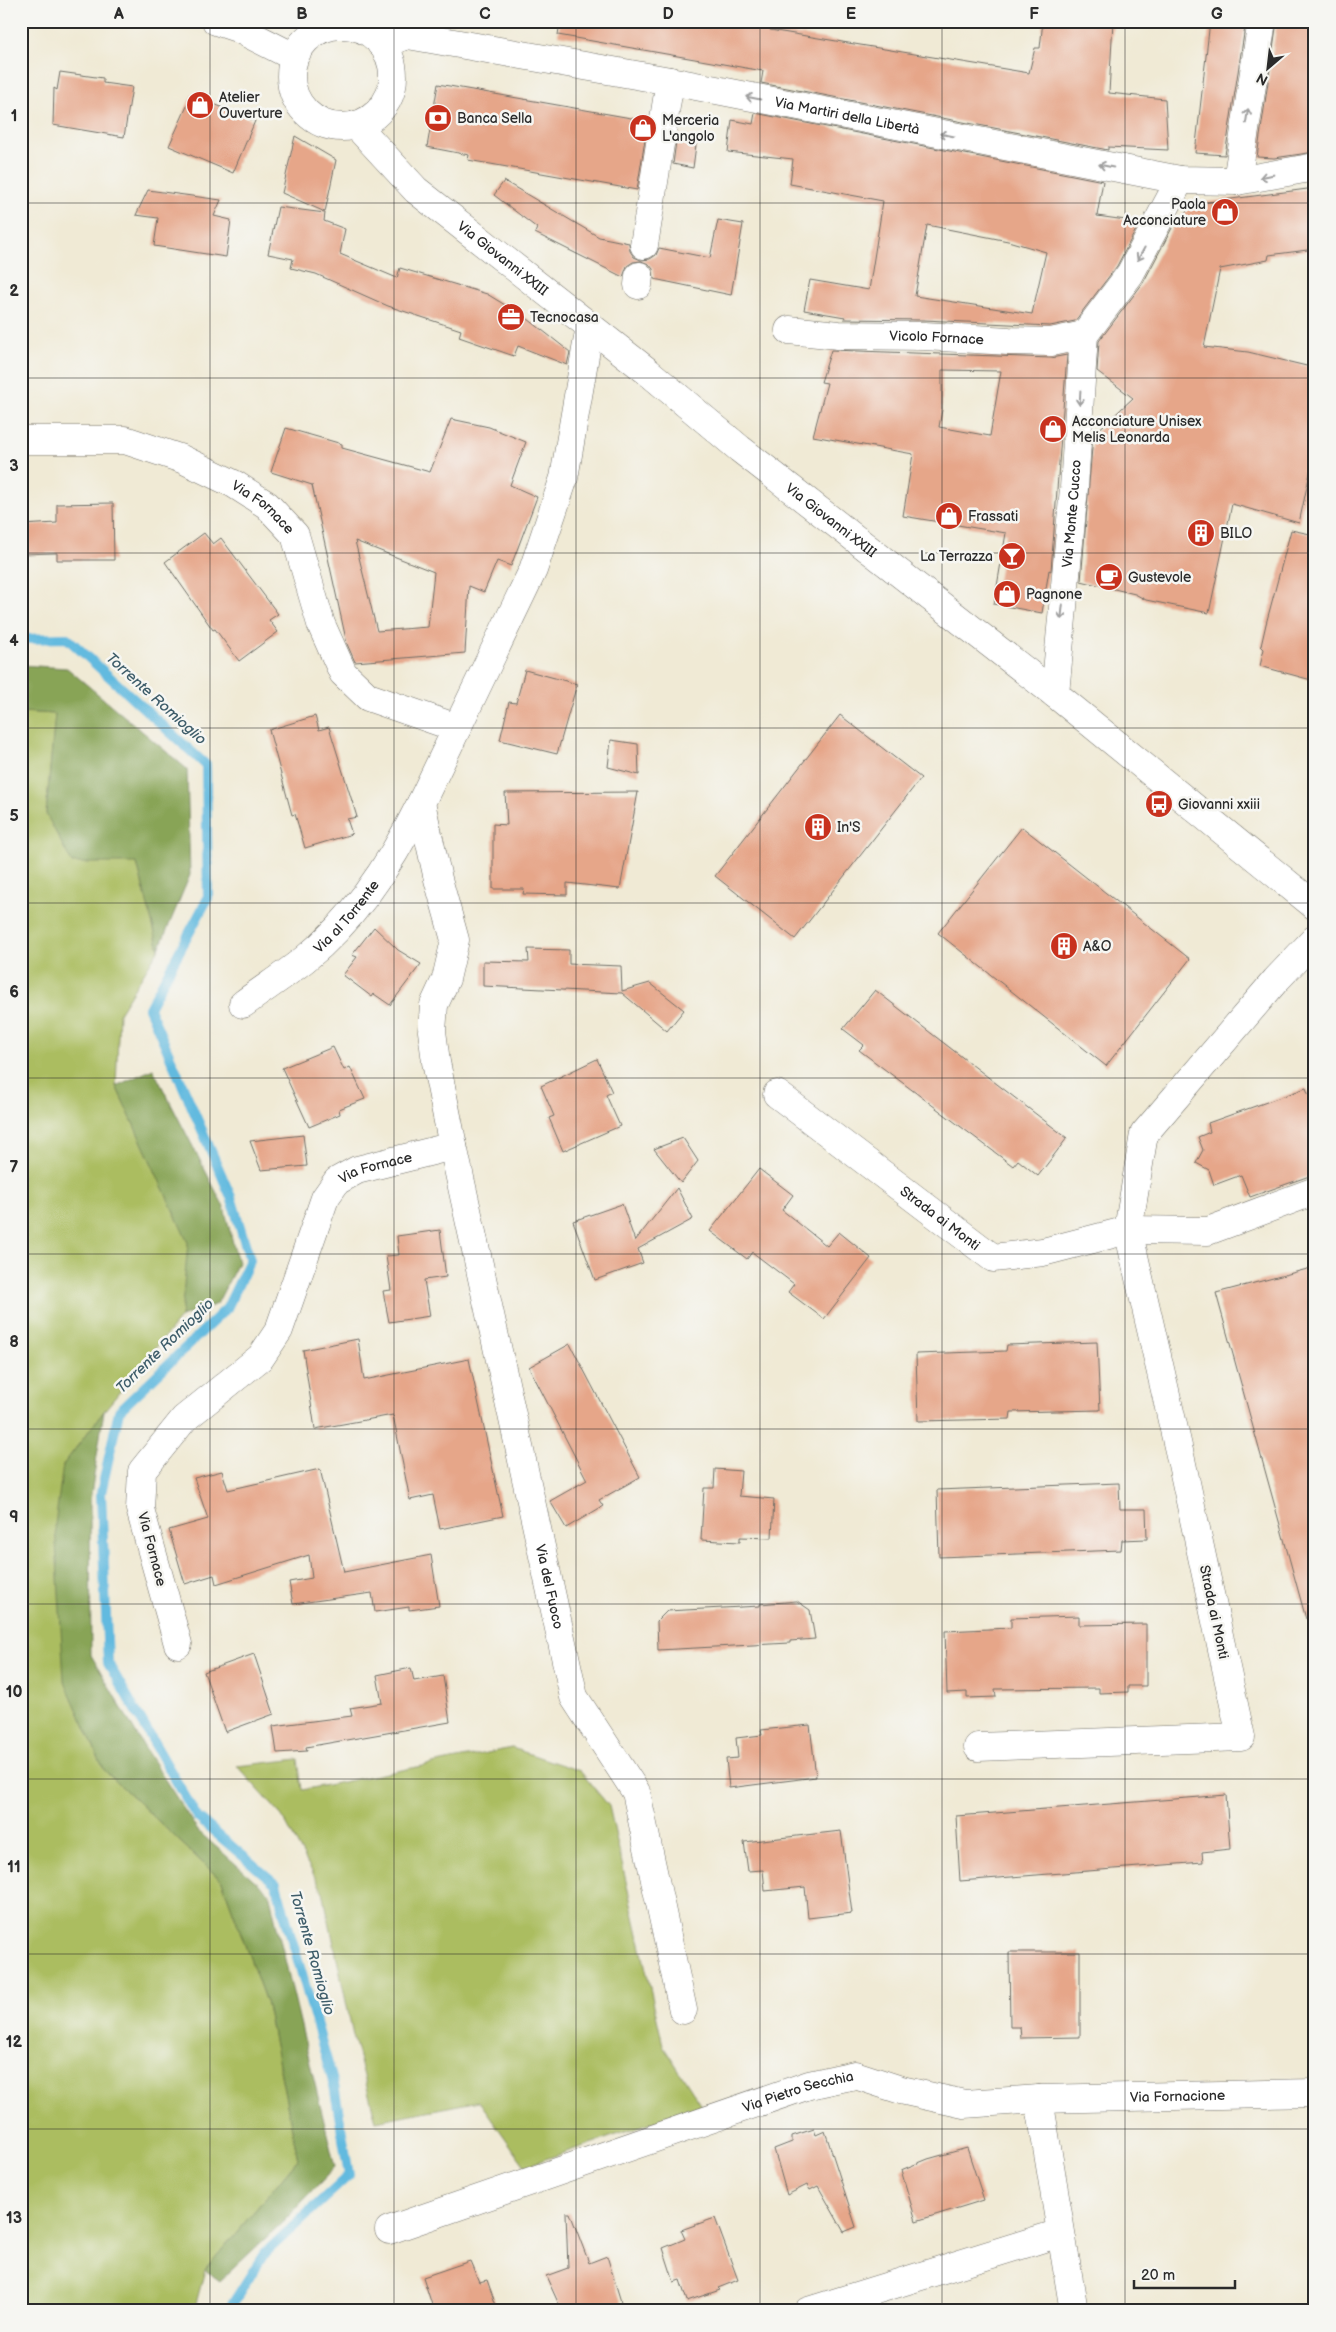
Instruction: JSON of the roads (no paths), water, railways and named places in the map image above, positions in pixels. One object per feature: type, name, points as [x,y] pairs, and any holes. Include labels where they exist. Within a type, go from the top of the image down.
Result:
[{"type":"street","points":[[216,21],[238,28],[294,57]]},
{"type":"street","points":[[1237,181],[1262,21]]},
{"type":"street","points":[[341,24],[363,30],[382,44],[390,58],[393,75],[391,91],[383,106],[371,118],[356,125],[324,124],[310,116],[299,104],[292,89],[290,73],[294,57],[301,44],[313,34],[326,27],[341,24]]},
{"type":"street","name":"Via Martiri della Libertà","points":[[382,44],[408,35],[670,81],[1180,180],[1237,181],[1315,167]]},
{"type":"street","points":[[644,245],[670,81]]},
{"type":"street","name":"Via Giovanni XXIII","points":[[356,125],[416,190],[590,326],[740,449],[1054,694],[1315,906]]},
{"type":"street","points":[[1084,335],[1130,274],[1180,180]]},
{"type":"street","points":[[454,1146],[436,1062],[432,1032],[434,1005],[446,979],[455,940],[438,879],[421,803],[533,570],[564,478],[590,326]]},
{"type":"street","name":"Vicolo Fornace","points":[[789,330],[838,335],[924,336],[1009,342],[1051,342],[1084,335]]},
{"type":"street","name":"Via Monte Cucco","points":[[1054,694],[1074,488],[1084,335]]},
{"type":"street","name":"Via Fornace","points":[[21,440],[125,440],[182,459],[234,484],[267,505],[295,535],[321,624],[343,673],[368,697],[457,728]]},
{"type":"street","name":"Via al Torrente","points":[[242,1004],[306,958],[354,910],[406,834],[421,803]]},
{"type":"street","name":"Strada ai Monti","points":[[978,1747],[1242,1737],[1128,1230],[1144,1134],[1276,980],[1315,939]]},
{"type":"street","name":"Strada ai Monti","points":[[777,1094],[993,1258],[1043,1252],[1128,1230]]},
{"type":"street","name":"Via Fornace","points":[[178,1644],[140,1509],[142,1471],[184,1419],[261,1357],[279,1330],[325,1198],[337,1181],[357,1170],[454,1146]]},
{"type":"street","name":"Via del Fuoco","points":[[454,1146],[574,1697],[636,1792],[683,2010]]},
{"type":"street","points":[[1128,1230],[1208,1231],[1315,1192]]},
{"type":"street","name":"Via Pietro Secchia","points":[[388,2230],[809,2086],[855,2075],[901,2090],[964,2104],[1039,2099]]},
{"type":"street","name":"Via Fornacione","points":[[1039,2099],[1315,2093]]},
{"type":"street","points":[[1039,2099],[1074,2311]]},
{"type":"street","points":[[808,2311],[1060,2233]]},
{"type":"waterway","name":"Torrente Romioglio","points":[[21,639],[67,638],[206,765],[208,898],[149,1008],[231,1197],[250,1260],[227,1308],[119,1411],[101,1493],[108,1663],[197,1817],[276,1884],[334,2085],[349,2175],[264,2254],[228,2311]]},
{"type":"place","name":"Atelier Ouverture","points":[[200,105]]},
{"type":"place","name":"Banca Sella","points":[[438,118]]},
{"type":"place","name":"Merceria L'angolo","points":[[643,128]]},
{"type":"place","name":"Paola Acconciature","points":[[1225,212]]},
{"type":"place","name":"Tecnocasa","points":[[511,317]]},
{"type":"place","name":"Acconciature Unisex Melis Leonarda","points":[[1053,429]]},
{"type":"place","name":"Frassati","points":[[949,516]]},
{"type":"place","name":"BILO","points":[[1201,533]]},
{"type":"place","name":"La Terrazza","points":[[1012,556]]},
{"type":"place","name":"Gustevole","points":[[1109,577]]},
{"type":"place","name":"Pagnone","points":[[1007,594]]},
{"type":"place","name":"Giovanni xxiii","points":[[1159,804]]},
{"type":"place","name":"In'S","points":[[818,827]]},
{"type":"place","name":"A&O","points":[[1064,946]]}]
